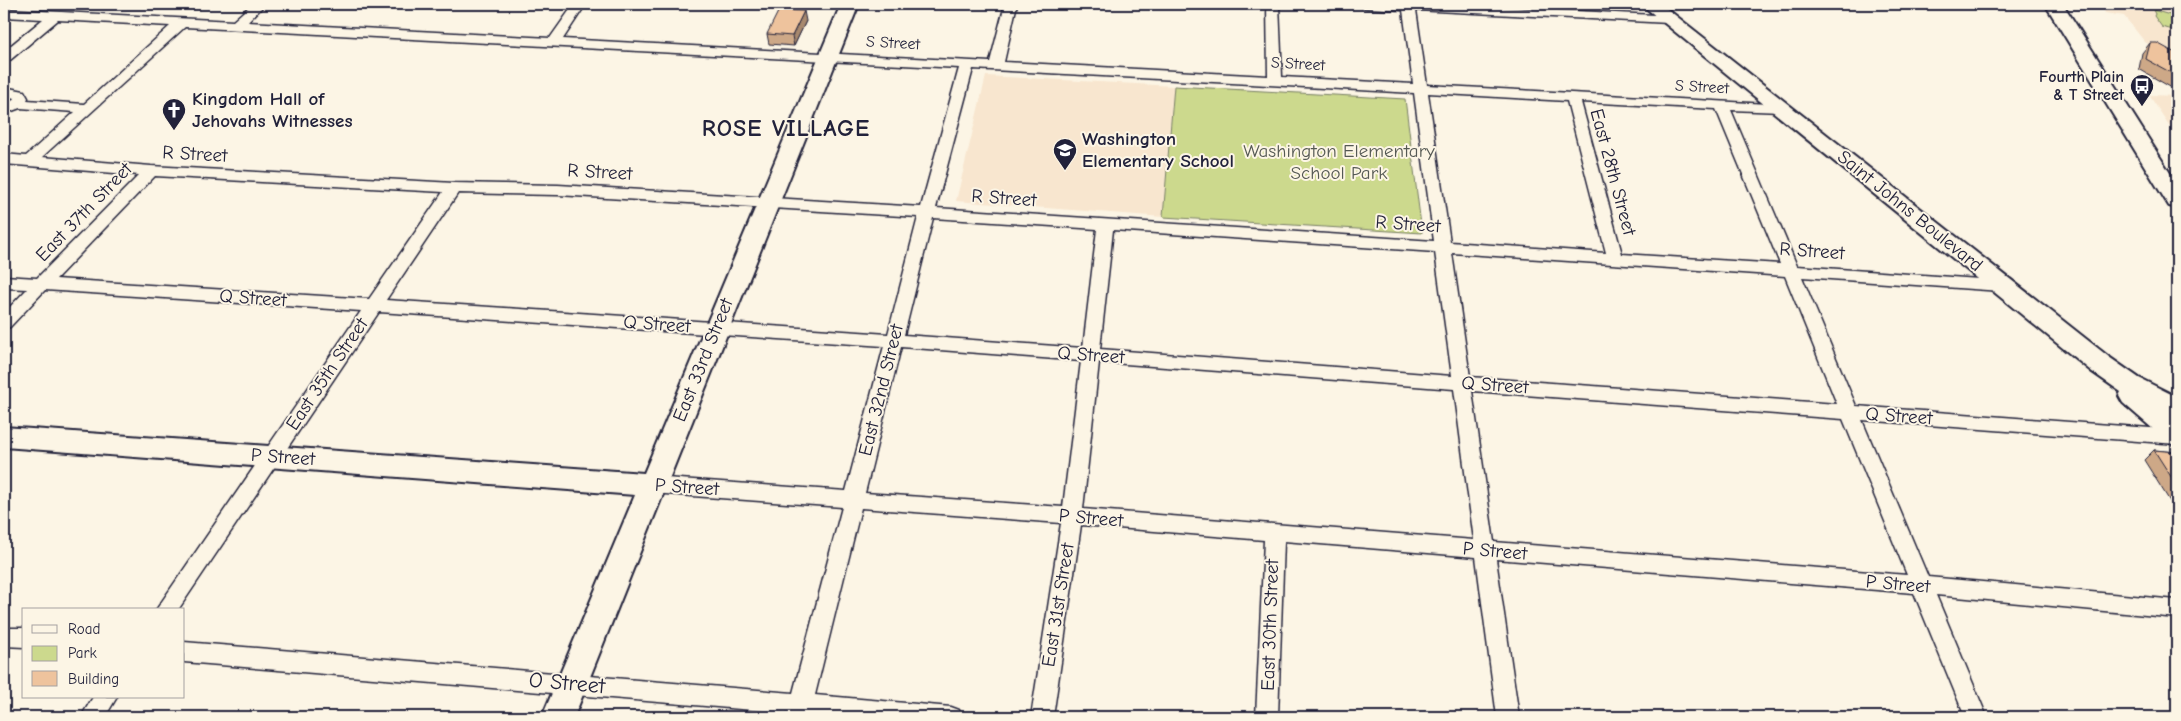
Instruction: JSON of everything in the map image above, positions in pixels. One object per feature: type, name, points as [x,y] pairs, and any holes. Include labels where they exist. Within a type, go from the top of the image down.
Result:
[{"type":"street","points":[[237,25],[259,4]]},
{"type":"street","points":[[554,42],[580,4]]},
{"type":"street","name":"East 33rd Street","points":[[558,717],[850,4]]},
{"type":"street","points":[[996,66],[1011,4]]},
{"type":"street","points":[[1273,4],[1275,81]]},
{"type":"street","points":[[1367,4],[1669,19]]},
{"type":"street","name":"Saint Johns Boulevard","points":[[1650,4],[2100,364],[2130,385],[2177,408]]},
{"type":"street","points":[[2054,4],[2177,201]]},
{"type":"street","points":[[1409,5],[1508,717]]},
{"type":"street","name":"S Street","points":[[4,13],[1781,108]]},
{"type":"street","points":[[4,58],[55,16]]},
{"type":"street","points":[[29,161],[182,22]]},
{"type":"street","name":"East 32nd Street","points":[[800,711],[894,340],[967,64]]},
{"type":"street","points":[[4,92],[19,94],[21,98],[18,104]]},
{"type":"street","name":"East 28th Street","points":[[1573,97],[1615,258]]},
{"type":"street","points":[[4,110],[18,104],[87,108]]},
{"type":"street","points":[[1722,105],[1976,717]]},
{"type":"street","name":"R Street","points":[[4,159],[151,172],[454,188],[558,190],[768,202],[2001,284]]},
{"type":"street","name":"East 37th Street","points":[[4,323],[151,172]]},
{"type":"street","name":"East 35th Street","points":[[167,608],[454,188]]},
{"type":"street","name":"East 31st Street","points":[[1042,717],[1072,516],[1106,224]]},
{"type":"street","name":"Q Street","points":[[4,282],[717,327],[2177,436]]},
{"type":"street","points":[[2100,364],[2146,410],[2177,436]]},
{"type":"street","name":"P Street","points":[[4,437],[1072,516],[1921,585],[2177,609]]},
{"type":"street","name":"East 30th Street","points":[[1267,717],[1274,532]]},
{"type":"street","points":[[4,637],[22,638]]},
{"type":"street","name":"O Street","points":[[185,652],[572,684],[800,711],[951,717]]},
{"type":"street","points":[[92,717],[105,698]]},
{"type":"shaded area","points":[[2102,4],[2177,4],[2177,62],[2145,42],[2124,16],[2105,13]]},
{"type":"shaded area","name":"Washington Elementary School","points":[[986,76],[1174,86],[1163,217],[956,201]]},
{"type":"shaded area","points":[[2149,95],[2177,96],[2177,137]]},
{"type":"green space","points":[[2153,10],[2177,17],[2177,31],[2162,27],[2154,16]]},
{"type":"green space","name":"Washington Elementary School Park","points":[[1174,86],[1405,99],[1422,233],[1163,217]]},
{"type":"building","points":[[779,10],[804,11],[792,36],[767,34]]},
{"type":"building","points":[[2150,43],[2157,43],[2177,54],[2177,76],[2146,59]]},
{"type":"building","points":[[2154,450],[2177,452],[2177,486]]},
{"type":"place","name":"Fourth Plain & T Street","points":[[2142,107]]},
{"type":"place","name":"Kingdom Hall of Jehovahs Witnesses","points":[[174,131]]},
{"type":"place","name":"Washington Elementary School","points":[[1065,171]]},
{"type":"district","name":"ROSE VILLAGE","points":[[786,128]]}]
